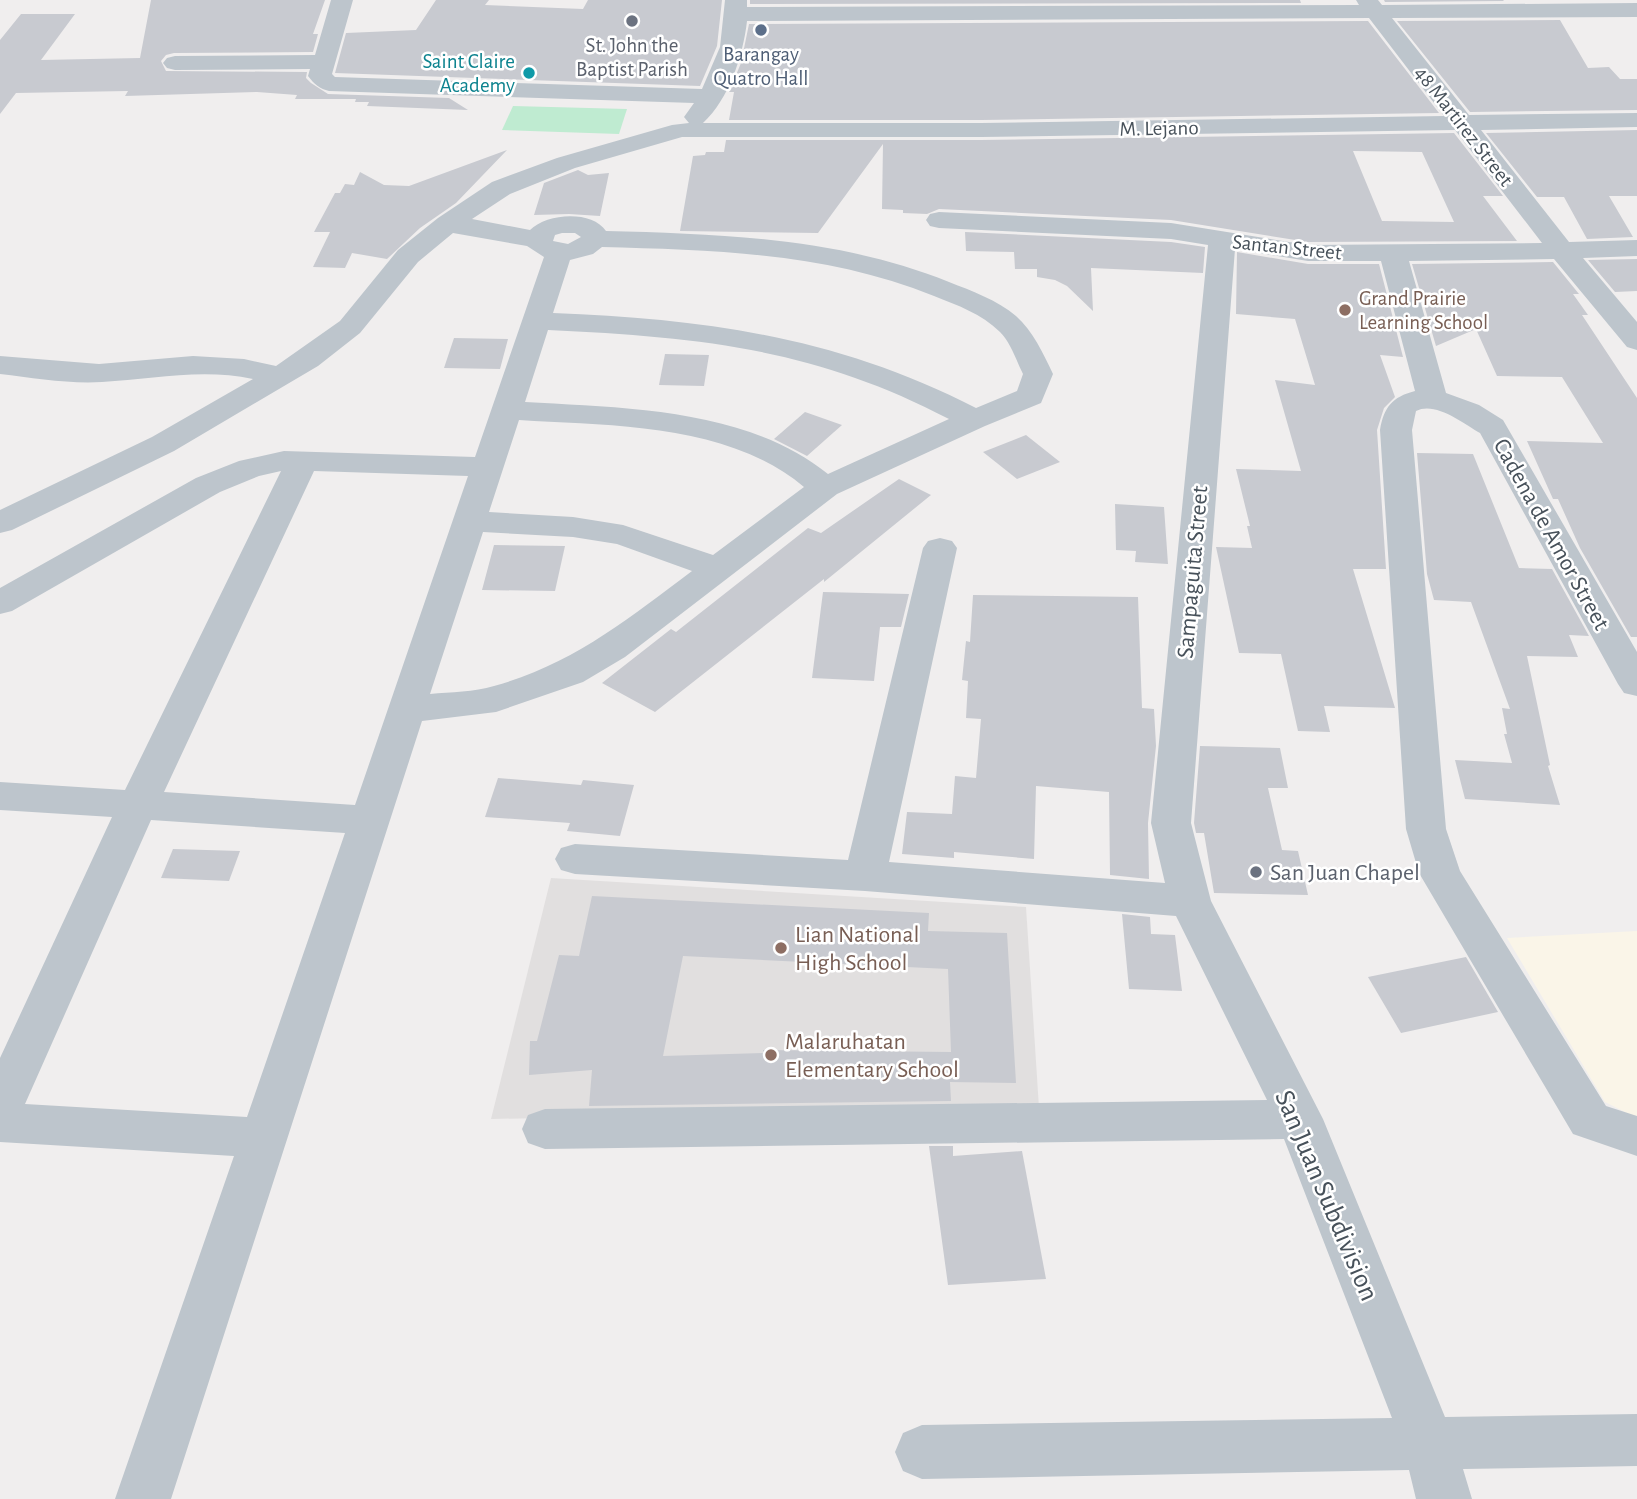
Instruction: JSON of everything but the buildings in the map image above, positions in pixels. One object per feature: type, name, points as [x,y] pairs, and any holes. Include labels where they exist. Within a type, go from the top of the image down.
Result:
[{"type":"street","points":[[342,0],[320,76],[322,80],[347,86],[711,96]]},
{"type":"street","points":[[0,523],[163,444],[307,360],[350,327],[408,256],[501,188],[523,177],[681,130],[696,117],[711,96],[729,58],[736,7],[1371,5],[1637,10]]},
{"type":"street","name":"48 Martirez Street","points":[[1371,5],[1562,251],[1637,341]]},
{"type":"street","points":[[176,63],[324,62]]},
{"type":"street","name":"M. Lejano","points":[[681,130],[981,130],[1637,120]]},
{"type":"street","points":[[407,710],[496,699],[570,673],[612,649],[825,487],[974,419],[1030,397],[1038,374],[1021,339],[1007,323],[990,310],[929,282],[846,258],[740,243],[561,240],[506,232],[458,217]]},
{"type":"street","name":"Santan Street","points":[[939,220],[1171,232],[1308,253],[1637,248]]},
{"type":"street","points":[[142,1499],[537,321],[561,240]]},
{"type":"street","name":"Sampaguita Street","points":[[1190,901],[1171,823],[1222,240]]},
{"type":"street","points":[[1393,253],[1432,398],[1411,400],[1402,406],[1398,413],[1396,430],[1426,829],[1440,873],[1590,1120],[1637,1136]]},
{"type":"street","points":[[537,321],[649,326],[763,343],[821,356],[917,389],[974,419]]},
{"type":"street","points":[[0,365],[49,372],[99,373],[193,365],[244,368],[282,376]]},
{"type":"street","name":"Cadena de Amor Street","points":[[1432,398],[1468,412],[1492,426],[1637,684]]},
{"type":"street","points":[[507,410],[621,418],[687,427],[735,439],[792,462],[825,487]]},
{"type":"street","points":[[0,603],[208,485],[250,468],[284,461],[488,467]]},
{"type":"street","points":[[0,1108],[137,807],[302,462]]},
{"type":"street","points":[[470,521],[573,527],[623,535],[717,568]]},
{"type":"street","points":[[865,876],[940,548]]},
{"type":"street","points":[[0,796],[137,807],[370,820]]},
{"type":"street","points":[[575,859],[865,876],[1190,901]]},
{"type":"street","name":"San Juan Subdivision","points":[[1190,901],[1300,1119],[1429,1443],[1444,1499]]},
{"type":"street","points":[[545,1129],[1300,1119]]},
{"type":"street","points":[[0,1122],[263,1138]]},
{"type":"street","points":[[922,1452],[1637,1440]]},
{"type":"shaded area","points":[[551,878],[1026,907],[1039,1108],[491,1119]]},
{"type":"shaded area","points":[[1637,931],[1637,1116],[1633,1116],[1605,1102],[1507,938]]},
{"type":"green space","points":[[513,106],[627,109],[619,134],[502,130]]},
{"type":"place","name":"St. John the Baptist Parish","points":[[632,21]]},
{"type":"place","name":"Barangay Quatro Hall","points":[[761,30]]},
{"type":"place","name":"Saint Claire Academy","points":[[529,73]]},
{"type":"place","name":"Grand Prairie Learning School","points":[[1345,310]]},
{"type":"place","name":"San Juan Chapel","points":[[1256,872]]},
{"type":"place","name":"Lian National High School","points":[[781,948]]},
{"type":"place","name":"Malaruhatan Elementary School","points":[[771,1055]]}]
